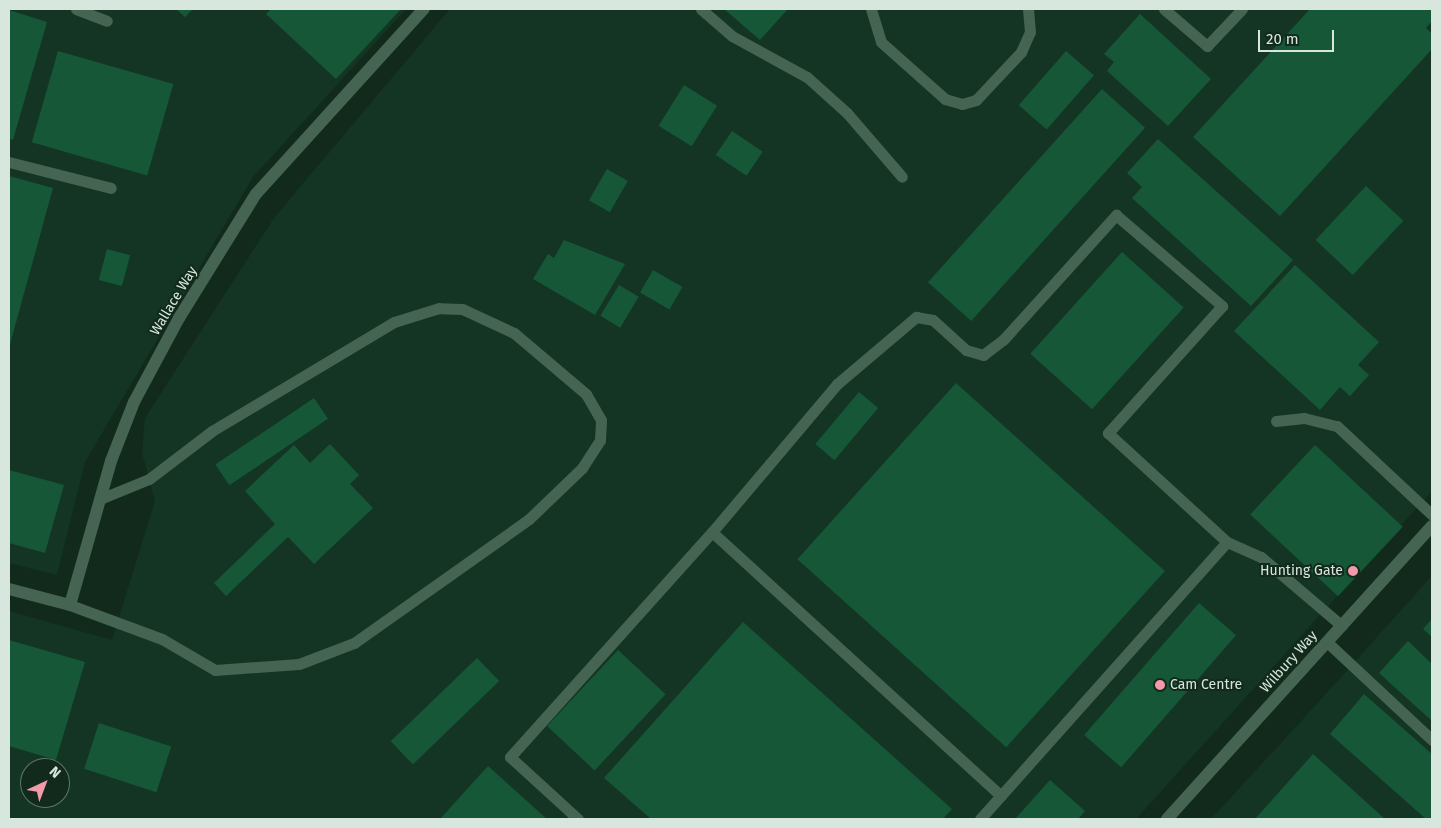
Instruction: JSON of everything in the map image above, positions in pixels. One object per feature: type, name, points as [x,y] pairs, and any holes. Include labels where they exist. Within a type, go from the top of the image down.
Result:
[{"type":"street","name":"Wallace Way","points":[[70,605],[100,500],[134,402],[179,318],[256,194],[424,9]]},
{"type":"street","name":"Wilbury Way","points":[[1168,819],[1432,526]]},
{"type":"street","points":[[9,589],[70,605]]},
{"type":"lane","points":[[76,9],[107,21]]},
{"type":"lane","points":[[701,9],[732,36],[807,77],[847,113],[902,177]]},
{"type":"lane","points":[[871,9],[881,42],[945,99],[962,104],[976,100],[1021,52],[1030,32],[1028,9]]},
{"type":"lane","points":[[1164,9],[1207,46],[1242,9]]},
{"type":"lane","points":[[9,162],[111,188]]},
{"type":"lane","points":[[578,819],[510,757],[712,532],[837,384],[916,317],[934,320],[966,350],[983,355],[1003,340],[1116,215],[1222,306],[1108,433],[1227,542],[1261,557],[1342,626]]},
{"type":"lane","points":[[70,605],[162,639],[215,670],[300,664],[354,643],[529,519],[582,468],[600,440],[601,420],[586,394],[514,334],[462,309],[438,308],[394,322],[212,431],[149,479],[100,500]]},
{"type":"lane","points":[[1276,421],[1304,418],[1336,426],[1432,515]]},
{"type":"lane","points":[[712,532],[1001,796]]},
{"type":"lane","points":[[980,819],[1227,542]]},
{"type":"lane","points":[[1327,642],[1432,740]]},
{"type":"shaded area","points":[[9,9],[406,9],[253,177],[85,462],[57,575],[9,563]]},
{"type":"shaded area","points":[[450,9],[1432,9],[1432,491],[1136,819],[9,819],[9,611],[112,640],[155,501],[142,453],[145,418],[274,218]]},
{"type":"shaded area","points":[[1432,576],[1432,819],[1211,819],[1304,718]]},
{"type":"building","points":[[176,9],[193,9],[185,17]]},
{"type":"building","points":[[271,9],[401,9],[336,79],[266,14]]},
{"type":"building","points":[[724,9],[788,9],[760,40]]},
{"type":"building","points":[[1310,9],[1432,9],[1432,21],[1426,28],[1432,34],[1432,49],[1280,216],[1193,137]]},
{"type":"building","points":[[9,10],[47,22],[13,140],[9,138]]},
{"type":"building","points":[[1140,14],[1211,79],[1168,126],[1107,71],[1114,62],[1104,54]]},
{"type":"building","points":[[58,51],[173,84],[147,175],[32,142]]},
{"type":"building","points":[[1066,51],[1094,75],[1047,130],[1019,105]]},
{"type":"building","points":[[684,85],[717,106],[692,146],[659,126]]},
{"type":"building","points":[[1102,89],[1145,128],[971,321],[928,282]]},
{"type":"building","points":[[732,131],[763,152],[746,176],[716,155]]},
{"type":"building","points":[[1158,139],[1293,260],[1251,306],[1132,198],[1142,187],[1127,173]]},
{"type":"building","points":[[607,169],[628,181],[610,212],[589,200]]},
{"type":"building","points":[[9,176],[53,188],[9,348]]},
{"type":"building","points":[[1366,186],[1403,221],[1353,275],[1316,240]]},
{"type":"building","points":[[564,240],[625,264],[595,315],[533,279],[548,254],[554,258]]},
{"type":"building","points":[[107,249],[130,255],[122,286],[99,280]]},
{"type":"building","points":[[1122,252],[1184,308],[1092,409],[1030,354]]},
{"type":"building","points":[[1295,265],[1379,342],[1358,365],[1369,375],[1350,396],[1340,387],[1320,410],[1234,331]]},
{"type":"building","points":[[653,270],[682,287],[669,310],[640,293]]},
{"type":"building","points":[[619,285],[639,297],[620,328],[600,316]]},
{"type":"building","points":[[956,383],[1165,571],[1006,747],[797,559]]},
{"type":"building","points":[[859,392],[878,408],[834,460],[815,444]]},
{"type":"building","points":[[314,398],[328,419],[229,485],[215,465]]},
{"type":"building","points":[[330,444],[359,475],[350,484],[373,508],[314,564],[288,537],[226,596],[214,583],[275,524],[245,491],[294,445],[310,463]]},
{"type":"building","points":[[1315,445],[1403,527],[1338,596],[1250,514]]},
{"type":"building","points":[[9,470],[64,485],[45,553],[9,543]]},
{"type":"building","name":"Cam Centre","points":[[1199,603],[1236,635],[1121,767],[1084,735]]},
{"type":"building","points":[[1432,619],[1432,637],[1423,629]]},
{"type":"building","points":[[743,622],[952,809],[943,819],[651,819],[604,778]]},
{"type":"building","points":[[9,640],[85,662],[57,758],[49,758],[9,746]]},
{"type":"building","points":[[1408,641],[1432,664],[1432,721],[1379,673]]},
{"type":"building","points":[[618,650],[666,694],[595,770],[547,726]]},
{"type":"building","points":[[477,658],[499,681],[413,764],[391,741]]},
{"type":"building","points":[[1364,694],[1432,754],[1432,819],[1426,819],[1330,734]]},
{"type":"building","points":[[99,723],[171,746],[156,792],[84,769]]},
{"type":"building","points":[[1313,754],[1385,819],[1255,819]]},
{"type":"building","points":[[488,766],[547,819],[440,819]]},
{"type":"building","points":[[1050,780],[1085,811],[1078,819],[1015,819]]},
{"type":"place","name":"Hunting Gate","points":[[1353,571]]},
{"type":"place","name":"Cam Centre","points":[[1160,685]]}]
